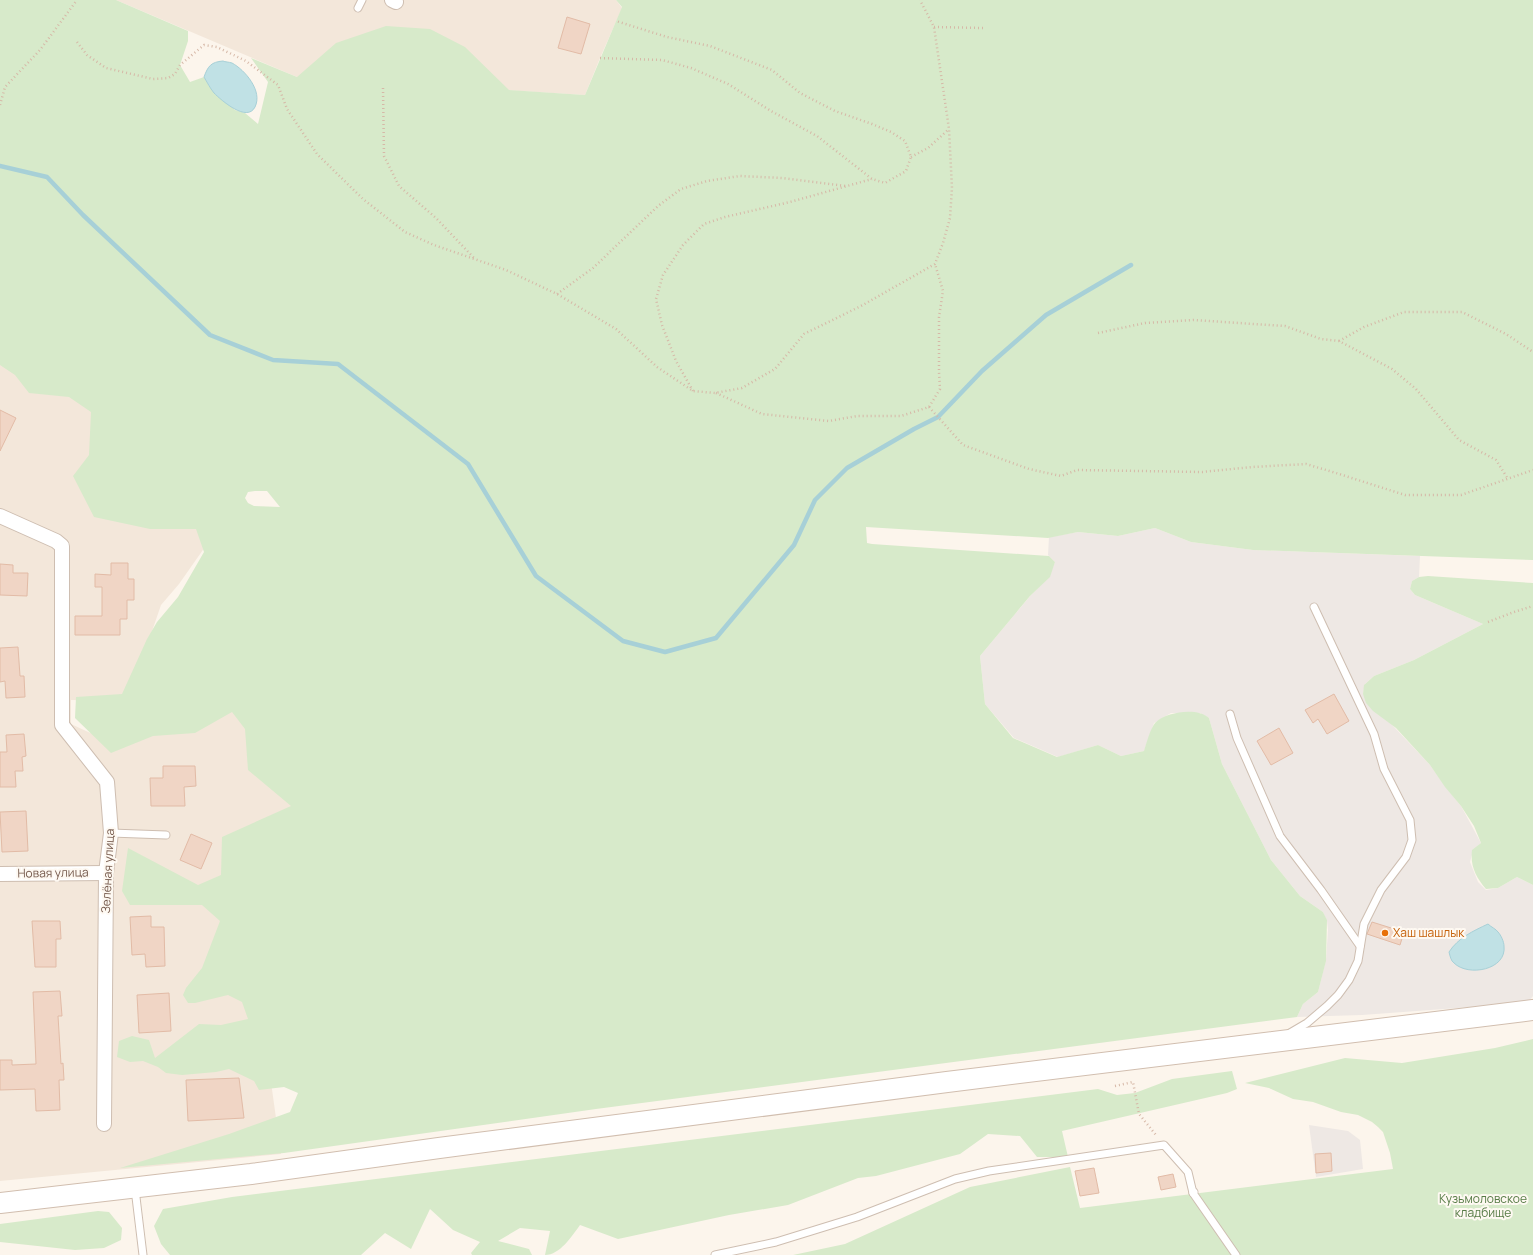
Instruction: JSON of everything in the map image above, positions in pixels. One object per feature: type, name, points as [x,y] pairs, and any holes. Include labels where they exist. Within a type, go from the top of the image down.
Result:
[{"type":"main road","points":[[0,1203],[251,1174],[439,1148],[1533,1010]]},
{"type":"street","name":"Зелёная улица","points":[[0,516],[56,541],[62,546],[62,725],[107,782],[112,833],[106,873],[104,1124]]},
{"type":"street","name":"Новая улица","points":[[0,874],[106,873]]},
{"type":"lane","points":[[358,8],[362,0]]},
{"type":"lane","points":[[1274,1042],[1307,1023],[1338,996],[1349,980],[1358,962],[1364,924],[1381,890],[1406,857],[1412,840],[1410,820],[1384,769],[1374,734],[1314,607]]},
{"type":"lane","points":[[1230,714],[1240,745],[1280,836],[1321,890],[1360,946]]},
{"type":"lane","points":[[112,833],[166,835]]},
{"type":"lane","points":[[715,1255],[776,1242],[857,1217],[955,1179],[988,1171],[1164,1145],[1188,1172],[1194,1193],[1236,1255]]},
{"type":"lane","points":[[134,1187],[143,1255]]},
{"type":"path","points":[[0,105],[5,87],[40,50],[77,0]]},
{"type":"path","points":[[715,393],[762,414],[829,421],[857,416],[901,416],[930,407],[940,388],[938,317],[943,291],[935,264],[950,218],[952,188],[949,128],[934,27],[920,0]]},
{"type":"path","points":[[600,58],[662,60],[691,68],[728,84],[771,111],[817,136],[872,179],[885,183],[906,171],[911,157],[905,142],[891,132],[835,111],[800,93],[772,70],[710,46],[667,37],[616,21]]},
{"type":"path","points":[[934,27],[983,28]]},
{"type":"path","points":[[77,42],[87,55],[106,68],[153,79],[168,78],[175,74],[180,65],[204,44],[217,47],[246,61],[278,86],[287,109],[317,154],[363,199],[405,232],[434,245],[506,270],[558,294],[616,329],[657,367],[693,391],[715,393],[742,388],[775,369],[804,334],[861,306],[935,264]]},
{"type":"path","points":[[383,88],[384,156],[399,186],[436,218],[474,259]]},
{"type":"path","points":[[911,157],[928,148],[949,128]]},
{"type":"path","points":[[558,294],[593,268],[658,206],[681,189],[707,181],[740,176],[782,178],[847,186]]},
{"type":"path","points":[[693,391],[676,361],[662,325],[656,299],[663,275],[683,245],[704,224],[872,179]]},
{"type":"path","points":[[1339,341],[1364,327],[1404,312],[1462,312],[1506,334],[1533,352]]},
{"type":"path","points":[[1098,333],[1145,324],[1192,320],[1285,326],[1321,339],[1339,341],[1392,369],[1416,389],[1459,440],[1496,460],[1508,478]]},
{"type":"path","points":[[930,407],[963,445],[1029,469],[1061,476],[1077,470],[1202,472],[1306,464],[1336,472],[1405,495],[1461,495],[1533,470]]},
{"type":"path","points":[[1488,622],[1533,606]]},
{"type":"path","points":[[1115,1086],[1133,1082],[1138,1114],[1164,1145]]},
{"type":"shaded area","points":[[116,0],[616,0],[622,8],[585,95],[297,77]]},
{"type":"shaded area","points":[[0,357],[103,415],[202,522],[212,537],[179,584],[161,605],[128,701],[71,700],[71,724],[114,744],[233,705],[298,804],[238,845],[281,1154],[0,1181]]},
{"type":"shaded area","points":[[1155,528],[1191,542],[1253,550],[1420,556],[1419,577],[1412,581],[1410,589],[1415,595],[1483,624],[1414,660],[1374,676],[1365,684],[1363,694],[1430,765],[1461,806],[1481,843],[1473,850],[1470,862],[1478,882],[1486,890],[1498,888],[1517,877],[1533,885],[1533,996],[1527,1003],[1362,1015],[1297,1017],[1303,1004],[1318,992],[1326,960],[1328,930],[1327,921],[1323,912],[1300,896],[1271,860],[1222,764],[1209,718],[1200,713],[1171,713],[1154,723],[1144,751],[1121,756],[1098,745],[1058,757],[1014,738],[985,704],[980,656],[1031,595],[1049,577],[1055,562],[1048,555],[1049,537],[1078,532],[1118,536]]},
{"type":"shaded area","points":[[1309,1125],[1348,1131],[1360,1140],[1363,1169],[1316,1177]]},
{"type":"green space","points":[[0,0],[116,0],[188,31],[188,41],[180,65],[190,82],[204,77],[209,86],[235,110],[245,113],[258,124],[268,82],[251,58],[297,77],[336,43],[386,26],[430,29],[465,47],[509,90],[585,95],[622,7],[616,0],[1533,0],[1533,560],[1253,550],[1191,542],[1155,528],[1118,536],[1078,532],[1048,538],[866,527],[867,543],[872,544],[1049,556],[1055,562],[1050,577],[1030,596],[980,656],[985,704],[1013,738],[1057,757],[1098,745],[1121,756],[1144,751],[1154,724],[1167,716],[1174,713],[1190,712],[1204,715],[1209,718],[1222,764],[1271,860],[1300,896],[1323,912],[1327,920],[1326,961],[1318,992],[1303,1004],[1297,1017],[596,1109],[284,1153],[120,1168],[229,1134],[290,1112],[298,1093],[284,1087],[259,1090],[254,1081],[229,1069],[216,1072],[182,1075],[166,1073],[158,1067],[143,1061],[130,1062],[117,1057],[119,1041],[132,1036],[149,1040],[155,1058],[199,1024],[221,1025],[248,1019],[242,1002],[228,995],[195,1003],[188,1003],[183,995],[186,988],[202,968],[220,921],[202,905],[130,905],[122,891],[128,848],[198,885],[221,875],[222,837],[291,806],[248,770],[245,729],[232,712],[195,733],[153,736],[111,753],[75,718],[76,697],[122,694],[147,639],[157,622],[178,597],[204,552],[196,529],[150,529],[94,517],[73,476],[89,455],[91,412],[69,397],[29,393],[15,375],[0,365]],"holes":[[[267,491],[280,507],[254,506],[248,503],[245,498],[248,492]]]},
{"type":"green space","points":[[1428,576],[1533,583],[1533,885],[1517,877],[1498,888],[1486,889],[1477,876],[1472,861],[1472,850],[1481,843],[1474,826],[1430,765],[1396,728],[1373,711],[1366,703],[1363,694],[1364,685],[1374,676],[1414,660],[1483,624],[1415,595],[1410,589],[1412,581],[1419,577]]},
{"type":"green space","name":"Кузьмоловское кладбище","points":[[1533,1039],[1533,1255],[793,1255],[845,1244],[970,1187],[1070,1167],[1080,1208],[1393,1169],[1390,1153],[1383,1132],[1372,1122],[1358,1115],[1341,1112],[1313,1102],[1293,1099],[1269,1088],[1245,1083],[1345,1058],[1402,1063],[1495,1048]]},
{"type":"green space","points":[[1232,1071],[1237,1089],[1227,1093],[1062,1131],[1068,1157],[1037,1157],[1020,1136],[988,1134],[960,1154],[876,1176],[858,1178],[788,1205],[729,1215],[618,1239],[580,1225],[561,1248],[556,1252],[545,1255],[550,1231],[520,1228],[498,1241],[529,1249],[532,1255],[472,1255],[471,1253],[480,1242],[453,1230],[430,1209],[411,1249],[385,1233],[361,1255],[170,1255],[161,1244],[154,1226],[163,1209],[232,1197],[1098,1089],[1117,1095],[1135,1093],[1172,1079]]},
{"type":"green space","points":[[98,1211],[109,1212],[122,1228],[121,1240],[104,1248],[75,1250],[0,1242],[0,1224]]},
{"type":"water","points":[[223,61],[237,66],[247,76],[255,88],[257,101],[255,107],[251,111],[246,113],[234,109],[228,105],[214,93],[204,77],[210,65]]},
{"type":"water","points":[[1488,924],[1497,931],[1503,941],[1503,954],[1499,961],[1493,966],[1477,970],[1468,970],[1453,962],[1449,952],[1453,947],[1466,935]]},
{"type":"building","points":[[567,17],[590,24],[581,54],[558,48]]},
{"type":"building","points":[[0,410],[16,418],[0,451]]},
{"type":"building","points":[[111,563],[128,563],[128,579],[134,579],[134,600],[127,600],[127,619],[120,619],[120,635],[75,635],[75,616],[102,616],[102,587],[95,587],[95,574],[111,575]]},
{"type":"building","points":[[0,564],[13,565],[13,573],[28,573],[27,596],[0,595]]},
{"type":"building","points":[[18,647],[20,676],[24,676],[25,697],[6,698],[5,681],[0,682],[0,648]]},
{"type":"building","points":[[1334,694],[1349,721],[1327,734],[1318,719],[1313,723],[1305,710]]},
{"type":"building","points":[[1279,728],[1293,753],[1271,765],[1257,741]]},
{"type":"building","points":[[24,734],[26,756],[22,757],[23,771],[15,771],[16,787],[0,787],[0,752],[7,752],[6,735]]},
{"type":"building","points":[[163,766],[195,766],[196,786],[184,787],[185,806],[151,806],[150,778],[163,778]]},
{"type":"building","points":[[26,811],[28,851],[2,852],[0,812]]},
{"type":"building","points":[[191,834],[212,843],[201,869],[180,860]]},
{"type":"building","points":[[151,916],[151,927],[164,927],[165,966],[146,967],[145,954],[132,955],[130,917]]},
{"type":"building","points":[[32,921],[60,921],[61,939],[56,939],[56,967],[35,967]]},
{"type":"building","points":[[1372,922],[1404,932],[1400,945],[1367,934]]},
{"type":"building","points":[[60,991],[62,1016],[58,1016],[61,1064],[63,1063],[64,1080],[59,1080],[60,1110],[36,1111],[35,1089],[0,1090],[0,1060],[12,1060],[12,1065],[36,1064],[33,992]]},
{"type":"building","points":[[169,993],[171,1031],[139,1033],[137,995]]},
{"type":"building","points":[[239,1078],[244,1118],[188,1121],[186,1080]]},
{"type":"building","points":[[1331,1153],[1332,1171],[1316,1173],[1315,1154]]},
{"type":"building","points":[[1094,1168],[1099,1193],[1080,1196],[1075,1171]]},
{"type":"building","points":[[1173,1174],[1176,1187],[1161,1190],[1158,1177]]},
{"type":"waterway","points":[[0,166],[47,177],[83,215],[210,335],[273,360],[338,364],[468,464],[536,576],[623,641],[665,652],[716,638],[794,545],[815,500],[847,468],[914,429],[938,417],[982,371],[1046,315],[1131,265]]},
{"type":"place","name":"Хаш шашлык","points":[[1385,933]]}]
